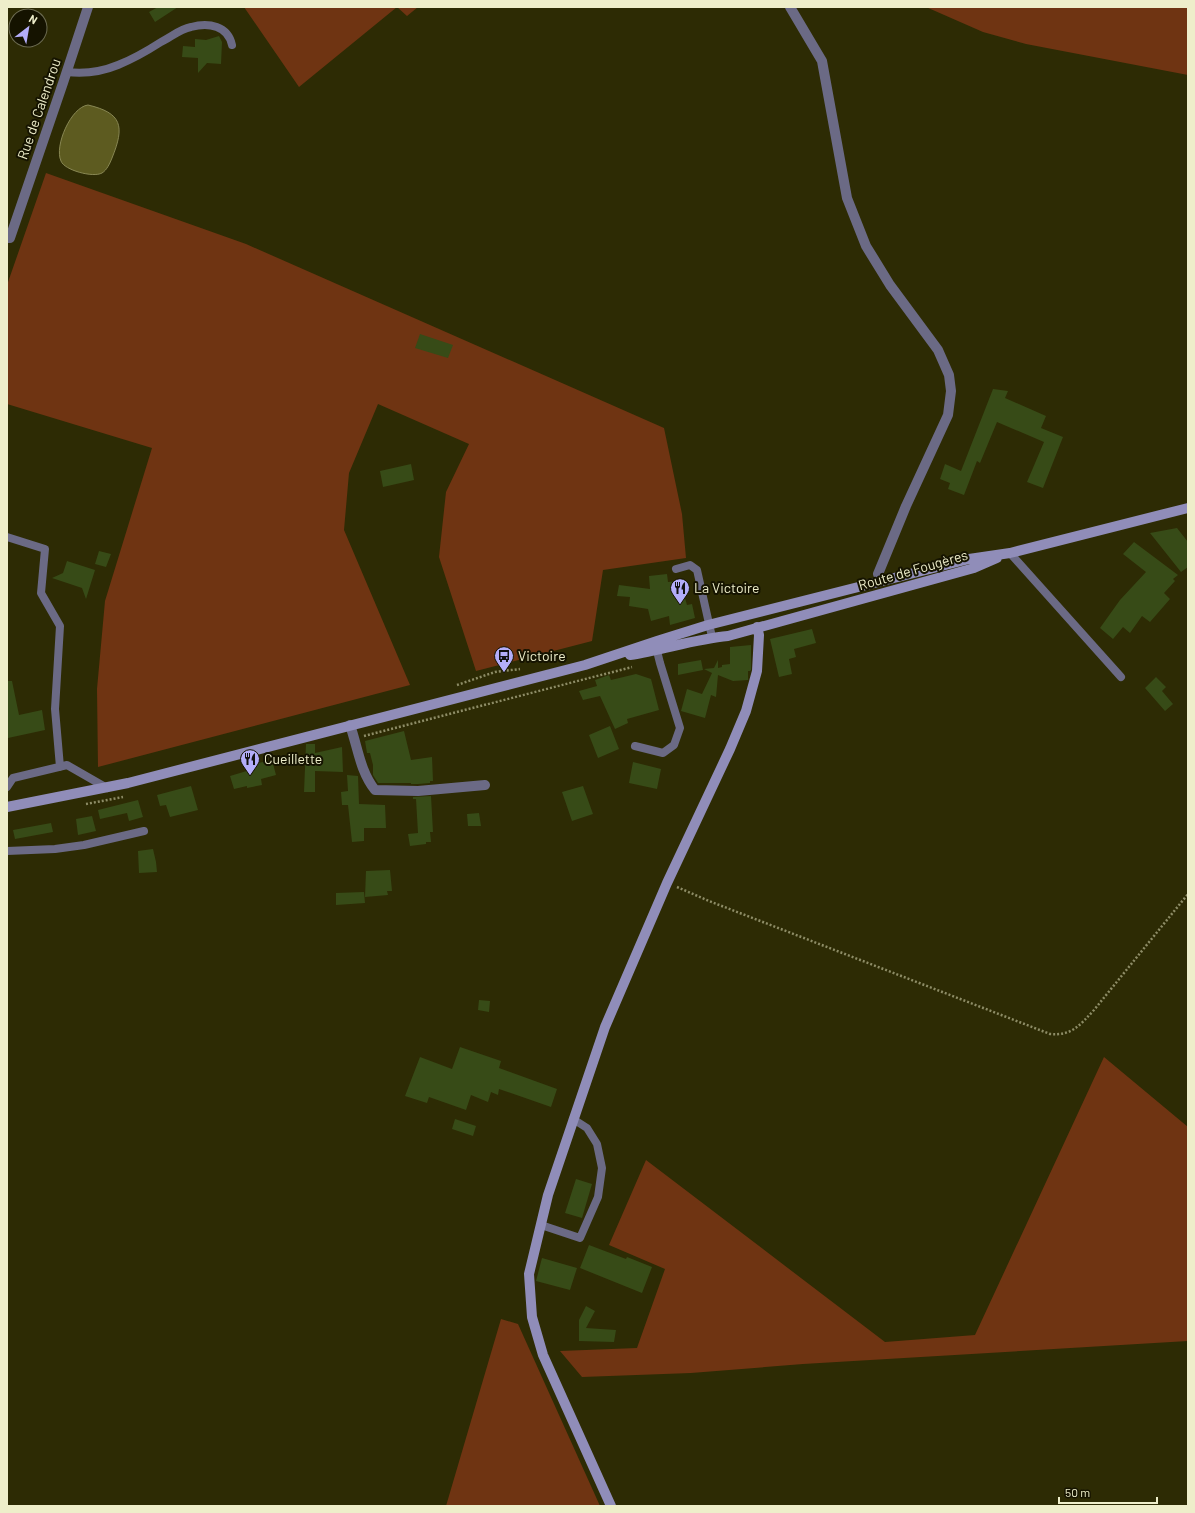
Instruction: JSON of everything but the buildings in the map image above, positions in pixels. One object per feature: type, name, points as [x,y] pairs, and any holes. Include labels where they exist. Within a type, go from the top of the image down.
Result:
[{"type":"main road","points":[[7,807],[108,788],[605,659],[657,640],[708,625],[881,580],[968,559],[1010,553],[1188,508]]},
{"type":"main road","name":"Route de Fougères","points":[[605,659],[657,651],[712,637],[728,636],[974,568],[1010,553]]},
{"type":"main road","points":[[881,580],[896,590]]},
{"type":"main road","name":"Route de Fougères","points":[[823,610],[871,593],[881,580]]},
{"type":"main road","name":"Route de Fougères","points":[[757,627],[766,616],[817,597]]},
{"type":"main road","points":[[611,1506],[543,1355],[532,1317],[529,1274],[548,1195],[605,1026],[666,882],[730,749],[746,710],[757,671],[759,636],[757,627],[737,618]]},
{"type":"street","name":"Rue de Calendrou","points":[[8,241],[88,7]]},
{"type":"street","points":[[790,7],[822,61],[847,198],[866,246],[890,286],[938,350],[949,375],[951,391],[948,416],[906,506],[878,574],[881,580]]},
{"type":"street","points":[[350,726],[360,762],[368,781],[375,790],[418,791],[485,785]]},
{"type":"lane","points":[[67,72],[94,72],[117,66],[182,30],[191,27],[203,26],[222,29],[228,33],[232,46]]},
{"type":"lane","points":[[7,537],[45,549],[40,593],[60,626],[55,709],[60,767]]},
{"type":"lane","points":[[1010,553],[1121,677]]},
{"type":"lane","points":[[676,569],[690,565],[697,570],[708,625],[712,637]]},
{"type":"lane","points":[[635,746],[664,753],[674,745],[680,728],[657,651]]},
{"type":"lane","points":[[7,787],[13,778],[67,765],[108,788]]},
{"type":"lane","points":[[7,851],[55,849],[84,845],[144,831]]},
{"type":"lane","points":[[541,1225],[580,1238],[598,1197],[602,1168],[597,1144],[588,1128],[573,1119]]},
{"type":"path","points":[[666,882],[716,904],[1050,1034],[1057,1035],[1064,1034],[1077,1028],[1094,1010],[1167,918],[1188,894]]},
{"type":"shaded area","points":[[244,7],[397,7],[299,87]]},
{"type":"shaded area","points":[[397,7],[418,7],[407,16]]},
{"type":"shaded area","points":[[926,7],[1188,7],[1188,75],[1026,44],[983,32]]},
{"type":"shaded area","points":[[88,105],[108,112],[118,122],[119,137],[116,147],[107,168],[104,172],[98,174],[86,174],[67,167],[61,161],[59,154],[62,137],[70,120],[82,107]]},
{"type":"shaded area","points":[[46,173],[246,244],[664,428],[682,514],[686,558],[603,570],[592,641],[476,671],[439,557],[446,492],[469,444],[378,404],[349,473],[344,530],[410,685],[98,767],[97,689],[105,601],[152,448],[7,404],[7,285]]},
{"type":"shaded area","points":[[1104,1057],[1188,1127],[1188,1341],[803,1364],[691,1373],[582,1377],[560,1351],[637,1348],[665,1269],[609,1245],[646,1160],[885,1342],[975,1335]]},
{"type":"shaded area","points":[[501,1319],[518,1324],[600,1506],[446,1506]]},
{"type":"place","name":"La Victoire","points":[[680,605]]},
{"type":"place","name":"Victoire","points":[[504,673]]},
{"type":"place","name":"Cueillette","points":[[250,776]]}]
